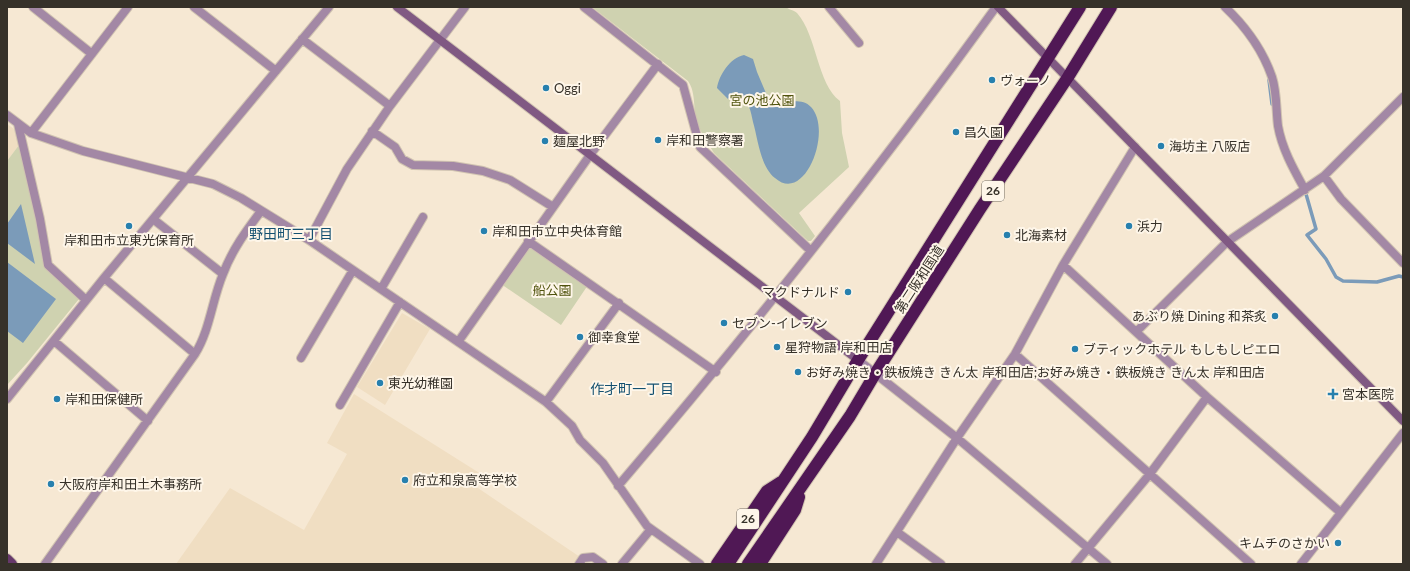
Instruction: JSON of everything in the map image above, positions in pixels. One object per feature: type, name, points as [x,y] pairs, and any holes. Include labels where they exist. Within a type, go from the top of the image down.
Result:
[{"type":"highway","name":"第二阪和国道","points":[[728,564],[784,480],[1080,7]]},
{"type":"highway","name":"第二阪和国道","points":[[748,564],[850,416],[980,209],[1068,77],[1111,7]]},
{"type":"highway","name":"26","points":[[717,564],[767,491],[784,480]]},
{"type":"highway","name":"26","points":[[760,564],[795,510],[804,483]]},
{"type":"main road","points":[[7,559],[12,564]]},
{"type":"street","points":[[33,7],[92,54]]},
{"type":"street","points":[[31,133],[128,7]]},
{"type":"street","points":[[194,7],[276,71]]},
{"type":"street","points":[[7,399],[104,278],[329,7]]},
{"type":"street","points":[[397,7],[858,360],[957,438],[1107,564]]},
{"type":"street","points":[[309,240],[346,169],[390,106],[466,7]]},
{"type":"street","points":[[584,7],[683,85],[700,147],[811,251]]},
{"type":"street","points":[[829,7],[860,44]]},
{"type":"street","points":[[618,486],[716,372],[811,251],[997,7],[1048,56],[1227,242],[1403,420]]},
{"type":"street","points":[[1226,7],[1240,22],[1255,42],[1273,78],[1278,127],[1283,144],[1305,190]]},
{"type":"street","points":[[302,39],[390,106]]},
{"type":"street","points":[[458,342],[528,241],[658,64]]},
{"type":"street","points":[[1136,332],[1227,242],[1324,176],[1403,97]]},
{"type":"street","points":[[7,115],[31,133],[83,151],[213,184],[241,198],[309,240],[546,402],[572,426],[580,440],[604,463],[618,486],[651,529],[700,564]]},
{"type":"street","points":[[18,124],[40,219],[48,265],[86,300]]},
{"type":"street","points":[[372,131],[395,147],[402,159],[413,165],[453,166],[483,171],[510,180],[553,207]]},
{"type":"street","points":[[876,564],[957,438],[1015,354],[1064,265],[1135,147]]},
{"type":"street","points":[[1324,176],[1341,199],[1403,264]]},
{"type":"street","points":[[45,564],[202,343],[223,274],[238,241],[261,211]]},
{"type":"street","points":[[381,289],[423,217]]},
{"type":"street","points":[[153,219],[223,274]]},
{"type":"street","points":[[528,241],[716,372]]},
{"type":"street","points":[[1064,265],[1207,397],[1340,512]]},
{"type":"street","points":[[301,358],[352,270]]},
{"type":"street","points":[[104,278],[195,354]]},
{"type":"street","points":[[340,405],[400,302]]},
{"type":"street","points":[[546,402],[619,303]]},
{"type":"street","points":[[54,341],[148,421]]},
{"type":"street","points":[[1015,354],[1149,475],[1251,564]]},
{"type":"street","points":[[1075,564],[1149,475],[1207,397]]},
{"type":"street","points":[[1300,564],[1403,433]]},
{"type":"street","points":[[615,564],[617,562],[621,564],[651,529]]},
{"type":"street","points":[[897,532],[941,564]]},
{"type":"street","points":[[579,564],[582,558],[593,557],[603,564]]},
{"type":"shaded area","points":[[7,124],[14,129],[19,145],[7,161]]},
{"type":"shaded area","points":[[402,313],[430,329],[385,405],[357,387]]},
{"type":"shaded area","name":"府立和泉高等学校","points":[[354,394],[481,474],[475,486],[580,557],[575,564],[176,564],[230,488],[304,530],[347,454],[327,443]]},
{"type":"green space","name":"宮の池公園","points":[[592,7],[786,7],[797,13],[804,22],[809,34],[826,83],[832,93],[840,101],[842,133],[849,167],[799,213],[815,236],[811,241],[808,241],[714,153],[698,125],[695,114],[693,91],[688,81]]},
{"type":"green space","points":[[19,145],[28,187],[34,201],[42,249],[65,285],[79,299],[27,363],[7,385],[7,161]]},
{"type":"green space","name":"船公園","points":[[529,245],[588,285],[561,325],[501,284]]},
{"type":"water","points":[[744,55],[753,59],[768,98],[779,102],[796,101],[807,104],[811,107],[817,118],[819,132],[817,147],[812,161],[805,173],[796,182],[786,184],[775,178],[770,173],[760,152],[749,107],[733,92],[728,99],[717,88],[720,78],[730,63]]},
{"type":"water","points":[[21,204],[35,264],[7,243],[7,224]]},
{"type":"water","points":[[7,262],[56,299],[23,343],[7,331]]},
{"type":"waterway","points":[[1269,80],[1272,104]]},
{"type":"waterway","points":[[1306,194],[1316,229],[1307,235],[1326,259],[1336,277],[1343,281],[1377,282],[1399,276],[1403,277]]},
{"type":"place","name":"ヴォーノ","points":[[992,80]]},
{"type":"place","name":"Oggi","points":[[546,88]]},
{"type":"place","name":"昌久園","points":[[956,132]]},
{"type":"place","name":"岸和田警察署","points":[[658,140]]},
{"type":"place","name":"麺屋北野","points":[[545,141]]},
{"type":"place","name":"海坊主 八阪店","points":[[1161,146]]},
{"type":"place","name":"岸和田市立東光保育所","points":[[129,226]]},
{"type":"place","name":"浜力","points":[[1129,226]]},
{"type":"place","name":"岸和田市立中央体育館","points":[[484,231]]},
{"type":"place","name":"北海素材","points":[[1007,235]]},
{"type":"place","name":"マクドナルド","points":[[848,292]]},
{"type":"place","name":"あぶり焼 Dining 和茶炙","points":[[1275,316]]},
{"type":"place","name":"セブン-イレブン","points":[[724,323]]},
{"type":"place","name":"御幸食堂","points":[[580,337]]},
{"type":"place","name":"星狩物語 岸和田店","points":[[777,347]]},
{"type":"place","name":"ブティックホテル もしもしピエロ","points":[[1075,349]]},
{"type":"place","name":"お好み焼き・鉄板焼き きん太 岸和田店;お好み焼き・鉄板焼き きん太 岸和田店","points":[[798,372]]},
{"type":"place","name":"東光幼稚園","points":[[380,383]]},
{"type":"place","name":"宮本医院","points":[[1333,394]]},
{"type":"place","name":"岸和田保健所","points":[[57,399]]},
{"type":"place","name":"府立和泉高等学校","points":[[405,480]]},
{"type":"place","name":"大阪府岸和田土木事務所","points":[[51,484]]},
{"type":"place","name":"キムチのさかい","points":[[1338,543]]},
{"type":"district","name":"野田町三丁目","points":[[291,234]]},
{"type":"district","name":"作才町一丁目","points":[[632,389]]}]
